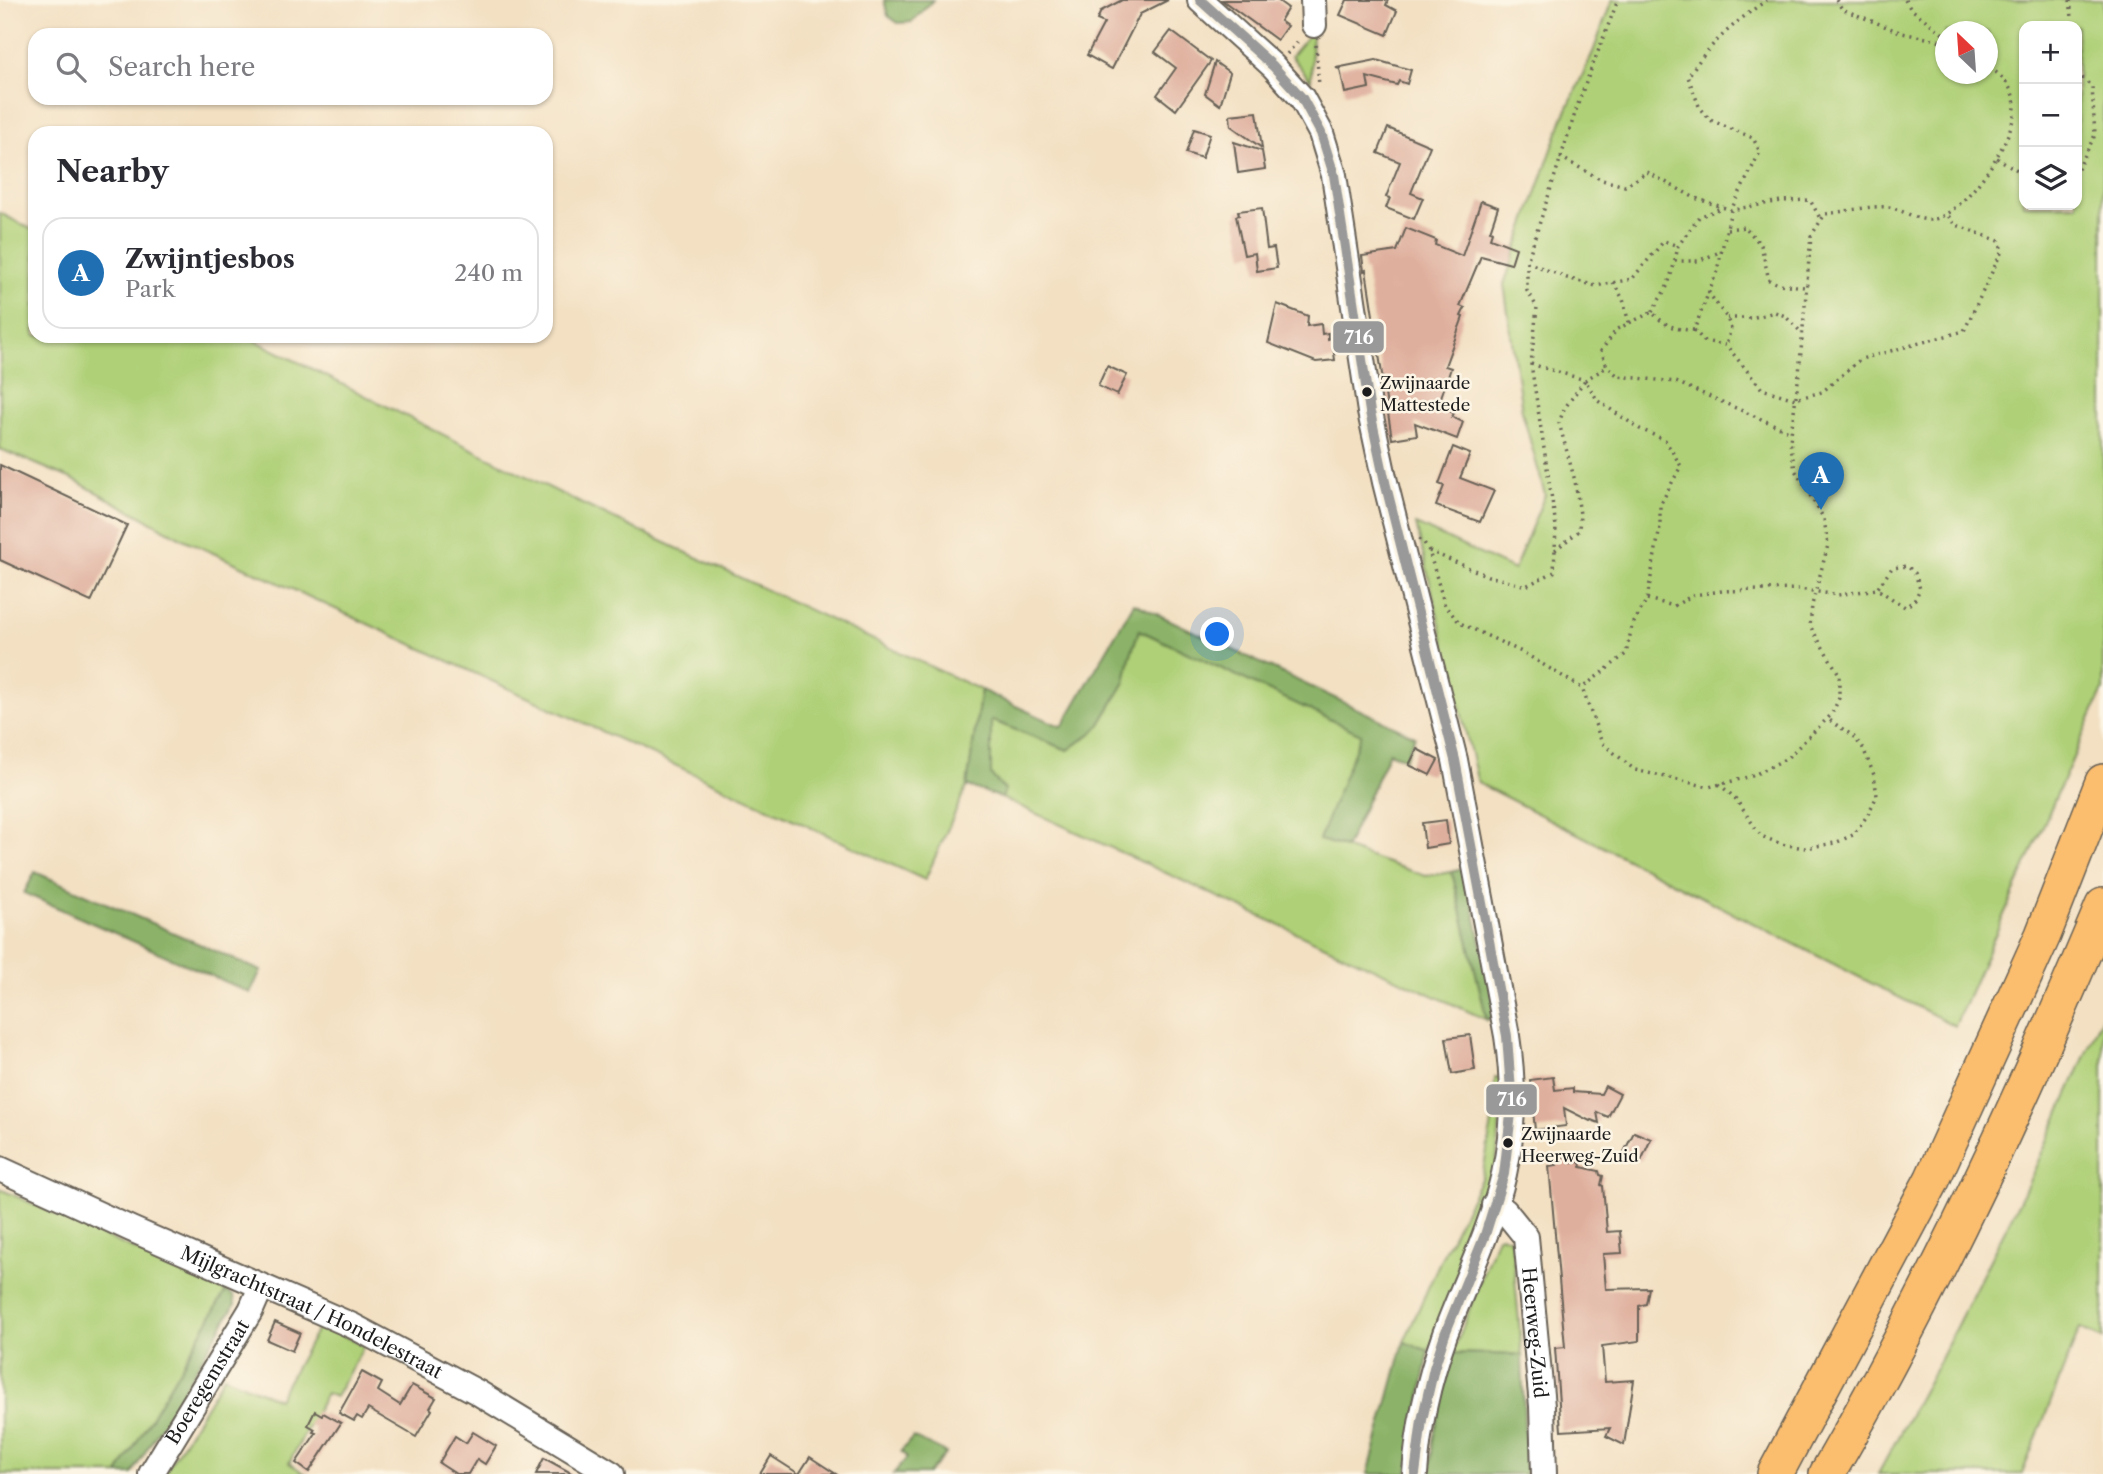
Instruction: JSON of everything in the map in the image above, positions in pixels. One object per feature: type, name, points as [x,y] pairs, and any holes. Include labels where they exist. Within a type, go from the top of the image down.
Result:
[{"type":"highway","points":[[1775,1474],[1932,1180],[2043,935],[2103,782]]},
{"type":"highway","points":[[1827,1474],[1855,1426],[1962,1221],[2054,1022],[2103,905]]},
{"type":"street","points":[[1200,0],[1273,66],[1302,98],[1314,118],[1334,175],[1372,422],[1455,760],[1511,1064],[1512,1103],[1507,1157],[1494,1205],[1434,1366],[1425,1404],[1415,1474]]},
{"type":"street","points":[[1313,0],[1314,25]]},
{"type":"street","name":"Mijlgrachtstraat / Hondelestraat","points":[[0,1169],[353,1326],[411,1355],[612,1474]]},
{"type":"street","name":"Heerweg-Zuid","points":[[1494,1205],[1505,1211],[1526,1237],[1542,1406],[1544,1474]]},
{"type":"street","name":"Boeregemstraat","points":[[151,1474],[251,1310],[261,1287]]},
{"type":"path","points":[[1618,0],[1560,158],[1527,262],[1527,291],[1537,307],[1531,365],[1541,441],[1552,489],[1556,526],[1554,572],[1527,586],[1488,576],[1429,551],[1446,606],[1460,623],[1524,653],[1582,688],[1602,743],[1635,769],[1709,787],[1752,776],[1787,758],[1828,719],[1839,698],[1839,674],[1810,626],[1815,591],[1828,545],[1824,519],[1795,470],[1790,441],[1811,236],[1825,214],[1887,207],[1930,220],[1947,214],[1968,196],[1997,158],[2011,125],[2015,100],[2003,78],[1998,74]]},
{"type":"path","points":[[1694,330],[1721,251],[1731,211],[1760,152],[1753,138],[1710,120],[1699,106],[1688,77],[1700,57],[1754,8],[1767,0]]},
{"type":"path","points":[[1836,0],[1842,9],[1902,33],[1935,40]]},
{"type":"path","points":[[1905,0],[1910,8],[1935,28]]},
{"type":"path","points":[[2070,0],[2072,21]]},
{"type":"path","points":[[1273,66],[1314,25]]},
{"type":"path","points":[[1314,25],[1319,96],[1314,118]]},
{"type":"path","points":[[2082,78],[2092,87],[2095,135],[2082,161]]},
{"type":"path","points":[[1560,158],[1602,180],[1625,186],[1647,172],[1695,198],[1731,211],[1781,201],[1810,200],[1821,220]]},
{"type":"path","points":[[1997,158],[2019,171]]},
{"type":"path","points":[[1725,207],[1699,217],[1678,246],[1668,285],[1652,312],[1617,328],[1601,351],[1607,366],[1618,376],[1676,383],[1791,432]]},
{"type":"path","points":[[1652,312],[1662,323],[1677,330],[1694,330],[1704,341],[1726,345],[1762,388],[1795,400],[1822,392],[1861,359],[1964,331],[2002,251],[1999,241],[1954,224],[1947,214]]},
{"type":"path","points":[[1727,229],[1745,227],[1761,245],[1769,280],[1778,284],[1805,287]]},
{"type":"path","points":[[1527,262],[1596,286],[1632,279],[1664,241],[1678,246]]},
{"type":"path","points":[[1675,261],[1698,261],[1721,251]]},
{"type":"path","points":[[1613,282],[1623,299],[1629,324]]},
{"type":"path","points":[[1708,292],[1727,318],[1731,329],[1726,345]]},
{"type":"path","points":[[1727,318],[1751,318],[1775,312],[1786,316],[1802,333]]},
{"type":"path","points":[[1531,365],[1585,380],[1598,401],[1640,429],[1665,440],[1681,466],[1660,505],[1660,527],[1647,599],[1632,626],[1626,654],[1582,688]]},
{"type":"path","points":[[1555,550],[1578,531],[1580,514],[1576,481],[1559,423],[1564,409],[1585,380],[1607,366]]},
{"type":"path","points":[[1647,599],[1674,606],[1692,595],[1722,591],[1799,589],[1838,595],[1877,589],[1905,607],[1914,601],[1920,589],[1915,573],[1907,566],[1892,568],[1877,589]]},
{"type":"path","points":[[1719,784],[1735,798],[1761,836],[1781,844],[1805,848],[1835,843],[1853,835],[1877,796],[1874,775],[1863,748],[1853,736],[1828,719]]},
{"type":"green space","points":[[884,0],[933,0],[912,22],[898,23],[888,16]]},
{"type":"green space","points":[[1612,0],[2103,0],[2103,690],[1955,1026],[1478,783],[1416,524],[1514,570],[1545,495],[1522,411],[1504,284],[1563,118],[1593,52]]},
{"type":"green space","points":[[1312,31],[1311,81],[1291,56]]},
{"type":"green space","points":[[0,213],[28,227],[28,343],[260,343],[580,503],[981,690],[967,786],[925,880],[185,540],[72,479],[0,449]]},
{"type":"green space","points":[[1134,603],[1415,736],[1405,759],[1389,752],[1346,847],[1319,840],[1361,734],[1139,630],[1125,682],[1097,729],[1068,750],[991,720],[991,775],[1005,790],[1002,798],[967,786],[981,690],[1062,727]]},
{"type":"green space","points":[[1139,630],[1362,734],[1320,840],[1426,876],[1452,872],[1487,1020],[1002,798],[1004,790],[991,775],[990,720],[1068,750],[1097,729],[1125,682]]},
{"type":"green space","points":[[1465,868],[1497,1015],[1487,1020],[1452,872]]},
{"type":"green space","points":[[35,872],[261,971],[250,993],[24,893]]},
{"type":"green space","points":[[2103,1015],[2103,1339],[2080,1328],[2022,1474],[1878,1474],[1940,1359],[2028,1184]]},
{"type":"green space","points":[[1495,1077],[1504,1078],[1495,1178],[1429,1351],[1404,1342],[1445,1250],[1482,1177],[1494,1112]]},
{"type":"green space","points":[[0,1189],[226,1291],[118,1474],[0,1474]]},
{"type":"green space","points":[[1497,1236],[1509,1238],[1512,1245],[1522,1355],[1453,1353]]},
{"type":"green space","points":[[226,1291],[234,1296],[235,1304],[132,1474],[118,1474]]},
{"type":"green space","points":[[320,1324],[364,1346],[335,1397],[326,1393],[289,1463],[306,1474],[164,1474],[224,1376],[278,1399]]},
{"type":"green space","points":[[1404,1342],[1429,1351],[1408,1474],[1368,1474]]},
{"type":"green space","points":[[1453,1353],[1522,1355],[1526,1474],[1430,1474],[1433,1440]]},
{"type":"green space","points":[[913,1437],[946,1453],[928,1474],[893,1474],[907,1458],[901,1451]]},
{"type":"building","points":[[1122,0],[1168,0],[1140,14],[1112,69],[1087,55],[1104,23],[1097,20],[1101,11]]},
{"type":"building","points":[[1222,0],[1277,0],[1288,8],[1280,21],[1287,26],[1277,40]]},
{"type":"building","points":[[1347,0],[1388,0],[1386,5],[1397,11],[1387,35],[1340,15]]},
{"type":"building","points":[[1171,31],[1211,61],[1176,110],[1157,95],[1176,68],[1155,52]]},
{"type":"building","points":[[1376,60],[1411,70],[1407,84],[1399,81],[1397,85],[1367,77],[1369,88],[1345,93],[1340,69],[1336,68]]},
{"type":"building","points":[[1215,62],[1230,73],[1220,105],[1205,94]]},
{"type":"building","points":[[1257,112],[1262,148],[1231,126],[1230,115]]},
{"type":"building","points":[[1388,128],[1430,146],[1411,193],[1423,198],[1414,219],[1386,208],[1390,198],[1386,197],[1400,162],[1378,153]]},
{"type":"building","points":[[1194,129],[1210,134],[1202,158],[1186,153]]},
{"type":"building","points":[[1234,142],[1262,151],[1265,169],[1238,173]]},
{"type":"building","points":[[1481,201],[1498,207],[1490,238],[1516,248],[1511,264],[1481,256],[1460,306],[1465,308],[1445,366],[1451,368],[1438,406],[1454,413],[1452,417],[1463,422],[1457,439],[1415,423],[1417,435],[1392,439],[1362,256],[1397,251],[1406,228],[1436,240],[1435,245],[1462,256]]},
{"type":"building","points":[[1262,208],[1267,249],[1274,248],[1277,268],[1257,271],[1255,253],[1244,255],[1236,216],[1239,215],[1238,211]]},
{"type":"building","points":[[1277,304],[1308,316],[1307,326],[1321,324],[1322,334],[1328,333],[1328,339],[1332,338],[1335,360],[1316,362],[1268,343]]},
{"type":"building","points":[[1107,366],[1127,375],[1117,395],[1098,386]]},
{"type":"building","points":[[1453,447],[1470,454],[1460,478],[1494,491],[1480,522],[1436,506],[1444,486],[1439,484]]},
{"type":"building","points":[[0,465],[127,525],[91,602],[0,560]]},
{"type":"building","points":[[1417,749],[1438,760],[1430,775],[1409,765]]},
{"type":"building","points":[[1446,820],[1449,844],[1425,848],[1422,823]]},
{"type":"building","points":[[1470,1035],[1475,1070],[1452,1074],[1446,1038]]},
{"type":"building","points":[[1553,1077],[1555,1090],[1573,1088],[1573,1092],[1601,1094],[1605,1086],[1620,1094],[1608,1117],[1597,1112],[1599,1123],[1564,1108],[1566,1126],[1535,1130],[1530,1080]]},
{"type":"building","points":[[1634,1132],[1651,1139],[1641,1161],[1624,1152]]},
{"type":"building","points":[[1570,1156],[1570,1163],[1580,1162],[1581,1167],[1599,1171],[1603,1176],[1601,1185],[1607,1232],[1620,1231],[1622,1253],[1603,1254],[1606,1289],[1649,1288],[1646,1304],[1639,1306],[1639,1341],[1602,1346],[1605,1382],[1634,1380],[1624,1445],[1606,1436],[1610,1428],[1561,1431],[1555,1348],[1565,1347],[1549,1166],[1557,1165],[1556,1158]]},
{"type":"building","points":[[275,1322],[300,1333],[292,1351],[267,1340]]},
{"type":"building","points":[[362,1372],[382,1383],[378,1391],[400,1405],[412,1385],[436,1398],[416,1437],[368,1409],[362,1419],[357,1416],[354,1421],[339,1413]]},
{"type":"building","points":[[315,1411],[341,1423],[309,1472],[296,1463],[316,1433],[313,1432],[315,1429],[308,1425]]},
{"type":"building","points":[[473,1432],[496,1446],[485,1464],[477,1459],[468,1474],[456,1474],[439,1463],[455,1436],[466,1443]]},
{"type":"building","points":[[771,1456],[799,1474],[760,1474]]},
{"type":"building","points":[[810,1457],[836,1474],[799,1474]]},
{"type":"building","points":[[544,1458],[573,1474],[536,1474]]},
{"type":"transit line","name":"716","points":[[1200,0],[1273,66],[1302,98],[1321,133],[1334,175],[1370,412],[1455,760],[1507,1036],[1512,1105],[1504,1174],[1485,1235],[1434,1368],[1422,1420],[1415,1474]]},
{"type":"place","name":"Zwijnaarde Mattestede","points":[[1367,392]]},
{"type":"place","name":"Zwijntjesbos","points":[[1821,510]]},
{"type":"place","name":"Zwijnaarde Heerweg-Zuid","points":[[1508,1143]]}]
